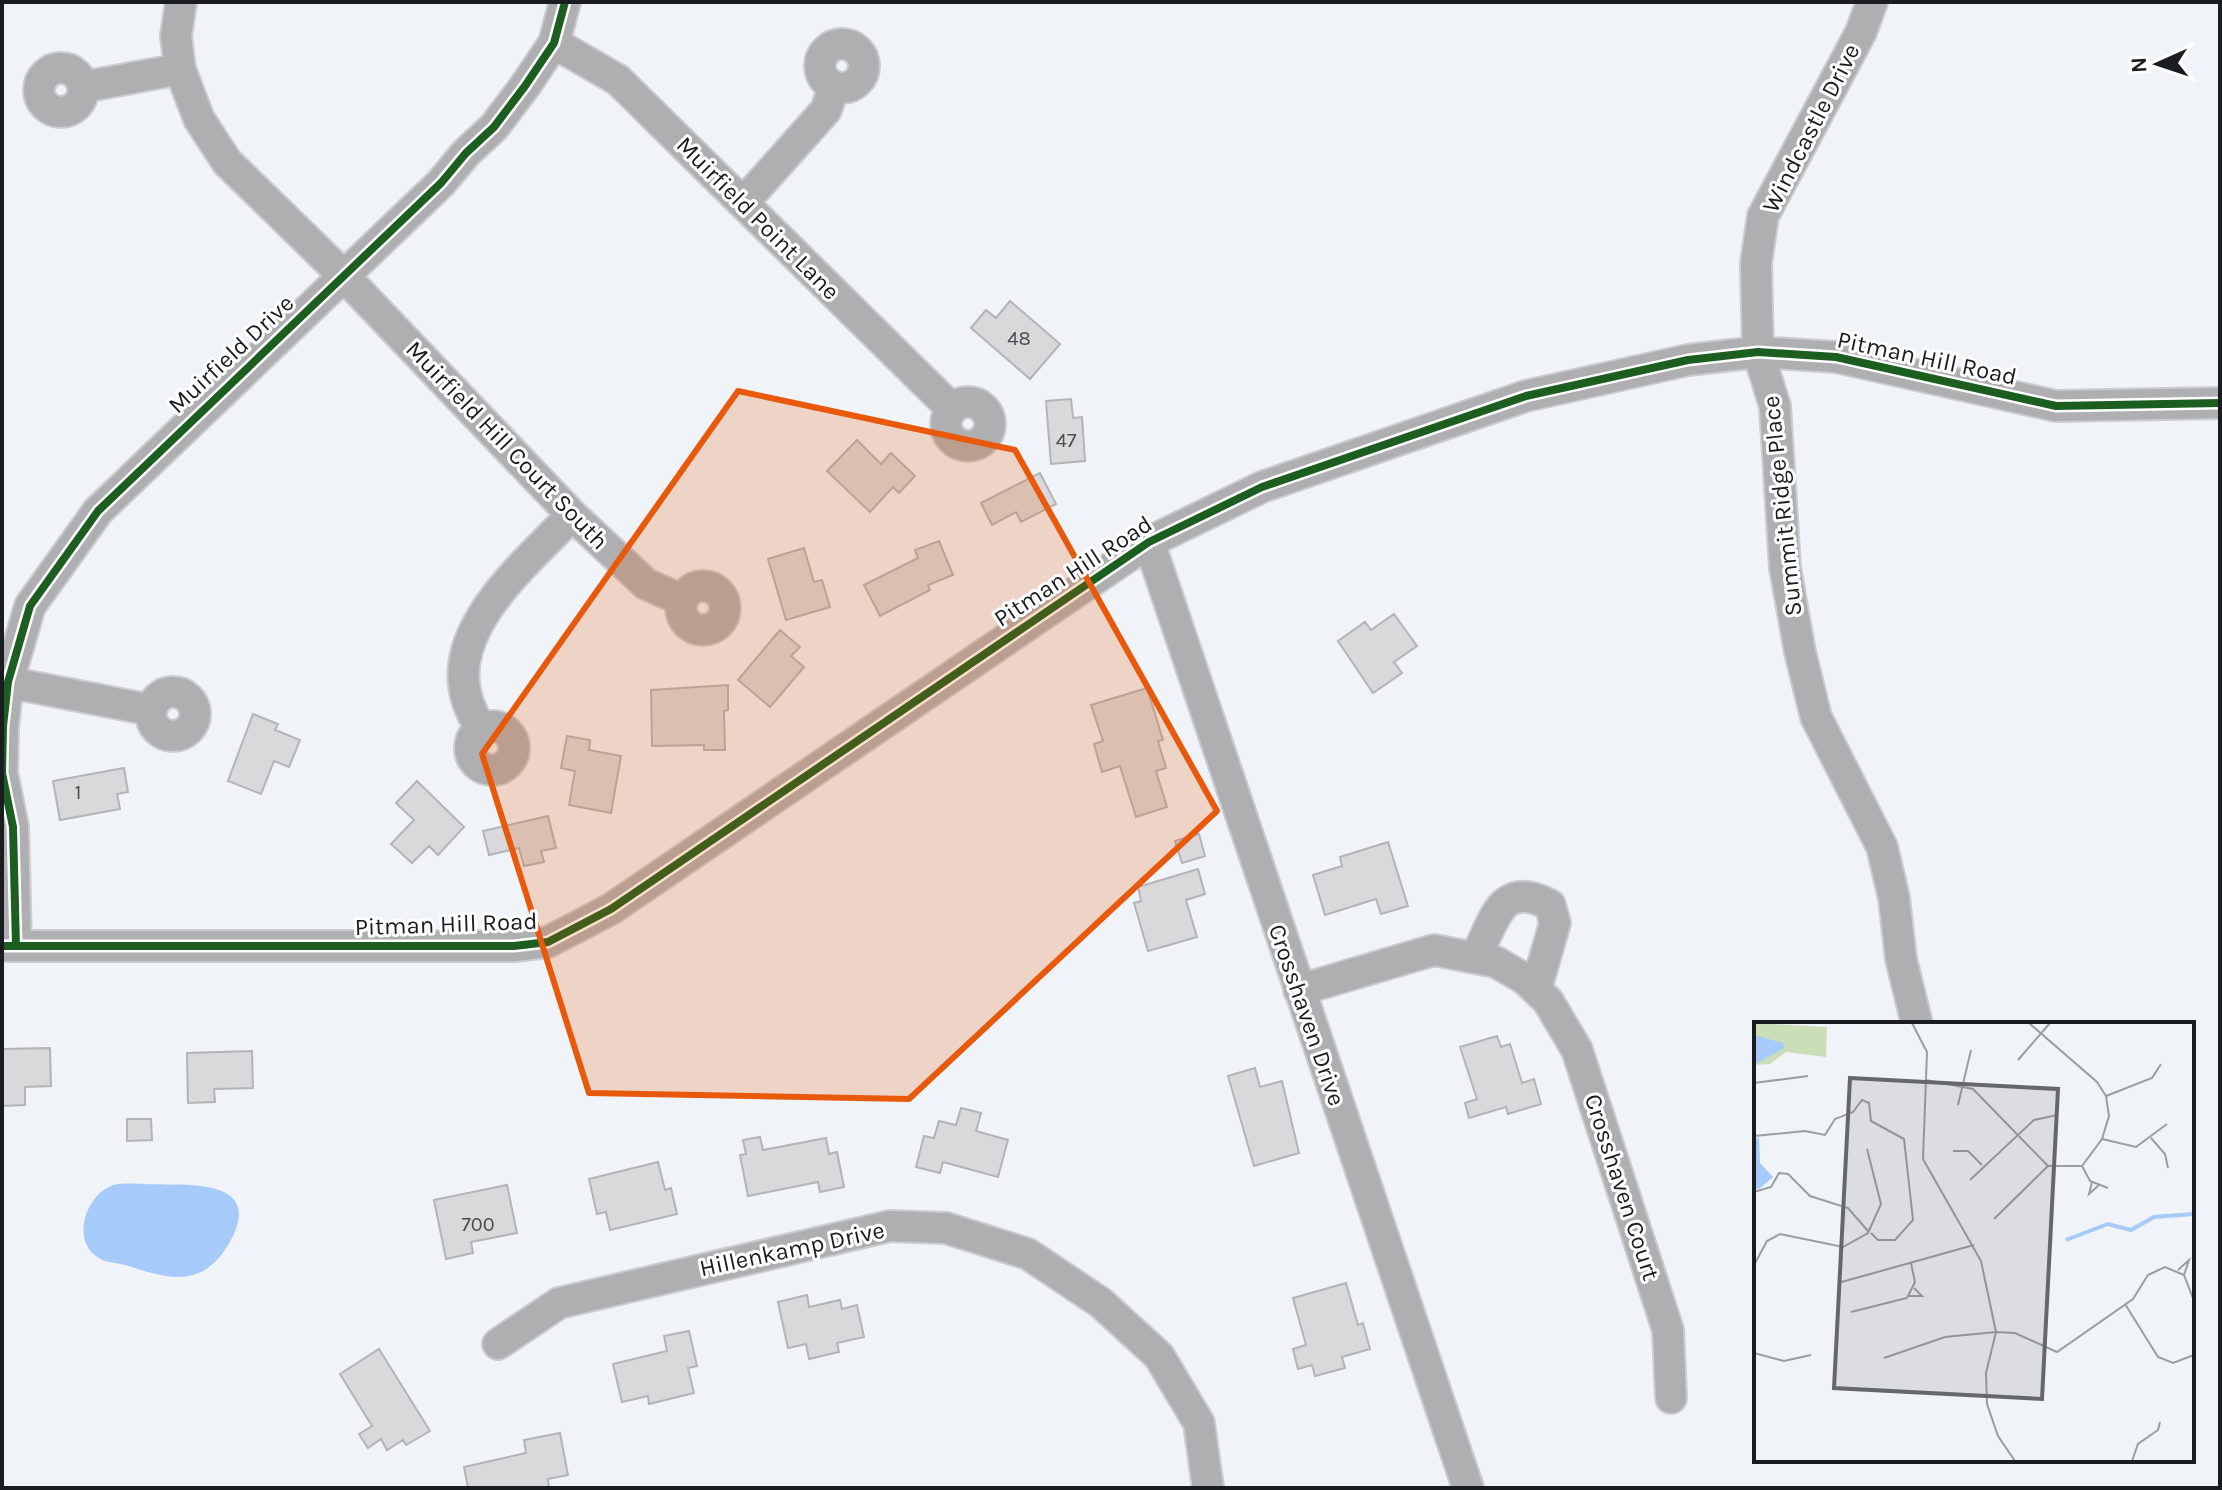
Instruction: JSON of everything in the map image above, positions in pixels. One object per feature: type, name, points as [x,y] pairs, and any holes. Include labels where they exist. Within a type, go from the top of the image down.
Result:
[{"type":"street","name":"Muirfield Hill Court South","points":[[181,2],[176,36],[180,69],[199,119],[227,162],[343,275],[572,515],[646,584],[682,600]]},
{"type":"street","name":"Muirfield Drive","points":[[9,946],[13,827],[2,773],[5,681],[30,606],[98,511],[441,183],[466,153],[494,127],[554,43],[565,2]]},
{"type":"street","name":"Windcastle Drive","points":[[1758,352],[1756,263],[1763,216],[1861,32],[1872,2]]},
{"type":"street","name":"Muirfield Point Lane","points":[[554,43],[618,80],[951,408]]},
{"type":"street","points":[[83,87],[180,69]]},
{"type":"street","points":[[743,203],[826,110],[834,87]]},
{"type":"street","name":"Pitman Hill Road","points":[[9,946],[514,946],[548,942],[611,909],[1149,542],[1262,487],[1526,396],[1688,360],[1758,352],[1836,357],[2056,406],[2220,403]]},
{"type":"street","name":"Summit Ridge Place","points":[[1758,352],[1775,406],[1785,568],[1800,652],[1816,717],[1882,847],[1894,898],[1901,959],[1917,1022]]},
{"type":"street","points":[[481,728],[468,709],[464,672],[476,625],[498,591],[572,515]]},
{"type":"street","name":"Crosshaven Drive","points":[[1149,542],[1468,1488]]},
{"type":"street","points":[[5,681],[151,710]]},
{"type":"street","points":[[1475,958],[1498,912],[1510,897],[1530,895],[1550,905],[1555,923],[1536,989]]},
{"type":"street","name":"Crosshaven Court","points":[[1299,990],[1434,950],[1496,962],[1536,989],[1548,1001],[1577,1050],[1668,1330],[1671,1398]]},
{"type":"street","name":"Hillenkamp Drive","points":[[498,1344],[559,1303],[876,1229],[946,1228],[1028,1254],[1101,1303],[1159,1356],[1199,1423],[1208,1488]]},
{"type":"highlighted area","points":[[738,391],[1015,450],[1217,811],[909,1099],[589,1093],[482,754]]},
{"type":"water","points":[[113,1185],[197,1186],[228,1194],[237,1204],[239,1218],[222,1254],[201,1272],[175,1277],[105,1261],[90,1251],[85,1242],[84,1221],[88,1210],[93,1200]]},
{"type":"building","points":[[1010,301],[1060,344],[1030,379],[971,328],[986,310],[996,318]]},
{"type":"building","points":[[1071,399],[1073,418],[1082,417],[1085,461],[1051,464],[1046,401]]},
{"type":"building","points":[[857,440],[881,464],[891,453],[915,476],[899,493],[893,487],[870,512],[827,471]]},
{"type":"building","points":[[1040,473],[1056,504],[1021,522],[1016,512],[992,525],[981,503]]},
{"type":"building","points":[[939,541],[953,575],[928,585],[930,590],[880,616],[864,585],[918,558],[915,550]]},
{"type":"building","points":[[804,548],[814,582],[822,580],[830,607],[786,620],[768,559]]},
{"type":"building","points":[[1394,614],[1417,646],[1394,662],[1402,673],[1373,693],[1338,641],[1365,622],[1371,630]]},
{"type":"building","points":[[780,630],[800,647],[791,656],[804,667],[770,707],[738,680]]},
{"type":"building","points":[[728,685],[728,710],[724,711],[725,750],[704,750],[704,745],[652,746],[651,690]]},
{"type":"building","points":[[1147,688],[1163,740],[1158,741],[1166,768],[1156,771],[1167,807],[1136,817],[1120,766],[1102,772],[1094,744],[1103,741],[1091,705]]},
{"type":"building","points":[[253,714],[278,724],[275,730],[300,740],[289,767],[274,761],[261,794],[228,781]]},
{"type":"building","points":[[567,736],[590,740],[589,750],[621,756],[611,813],[569,805],[575,771],[561,768]]},
{"type":"building","points":[[124,768],[128,792],[117,794],[120,809],[60,820],[53,781]]},
{"type":"building","points":[[417,781],[464,827],[438,855],[429,846],[412,863],[391,844],[414,820],[396,803]]},
{"type":"building","points":[[548,816],[556,848],[541,851],[544,862],[524,866],[519,848],[489,855],[483,831]]},
{"type":"building","points":[[1199,834],[1205,856],[1182,863],[1175,841]]},
{"type":"building","points":[[1388,842],[1408,906],[1381,914],[1376,899],[1325,915],[1313,875],[1342,866],[1340,857]]},
{"type":"building","points":[[1198,869],[1205,894],[1186,900],[1197,937],[1148,951],[1134,903],[1141,901],[1138,887]]},
{"type":"building","points":[[1497,1036],[1501,1047],[1510,1044],[1522,1083],[1534,1079],[1541,1104],[1508,1114],[1506,1107],[1469,1118],[1465,1103],[1477,1099],[1460,1047]]},
{"type":"building","points":[[50,1048],[51,1086],[25,1087],[25,1105],[2,1106],[2,1049]]},
{"type":"building","points":[[252,1051],[253,1088],[214,1089],[215,1102],[188,1103],[187,1053]]},
{"type":"building","points":[[1255,1068],[1260,1087],[1282,1081],[1299,1153],[1254,1166],[1228,1076]]},
{"type":"building","points":[[961,1108],[981,1113],[976,1131],[1008,1140],[998,1177],[943,1162],[940,1173],[916,1167],[924,1136],[934,1138],[939,1121],[956,1125]]},
{"type":"building","points":[[127,1119],[151,1119],[152,1140],[127,1141]]},
{"type":"building","points":[[760,1137],[763,1150],[826,1138],[829,1154],[837,1152],[844,1187],[820,1192],[818,1182],[748,1196],[740,1155],[746,1154],[743,1140]]},
{"type":"building","points":[[658,1162],[665,1190],[671,1188],[677,1214],[610,1230],[606,1212],[597,1214],[589,1179]]},
{"type":"building","points":[[507,1185],[517,1233],[471,1242],[473,1253],[446,1259],[434,1200]]},
{"type":"building","points":[[1346,1283],[1358,1325],[1363,1323],[1370,1349],[1342,1357],[1345,1368],[1315,1376],[1312,1365],[1298,1369],[1293,1349],[1306,1345],[1293,1298]]},
{"type":"building","points":[[807,1295],[809,1307],[840,1300],[842,1309],[857,1305],[864,1337],[837,1343],[839,1352],[809,1359],[806,1344],[788,1348],[778,1302]]},
{"type":"building","points":[[689,1331],[697,1366],[688,1368],[694,1393],[649,1404],[648,1396],[622,1402],[613,1364],[667,1351],[664,1336]]},
{"type":"building","points":[[379,1349],[430,1431],[406,1445],[403,1440],[387,1450],[381,1439],[368,1448],[359,1434],[372,1426],[340,1374]]},
{"type":"building","points":[[560,1433],[568,1475],[548,1479],[549,1488],[468,1488],[464,1467],[526,1453],[524,1440]]},
{"type":"cycle path","points":[[16,946],[13,827],[2,773],[3,726],[8,682],[30,606],[98,511],[441,183],[466,153],[494,127],[554,43],[565,2]]},
{"type":"cycle path","points":[[2,946],[514,946],[548,942],[611,909],[1149,542],[1262,487],[1526,396],[1688,360],[1758,352],[1836,357],[2056,406],[2220,403]]}]
